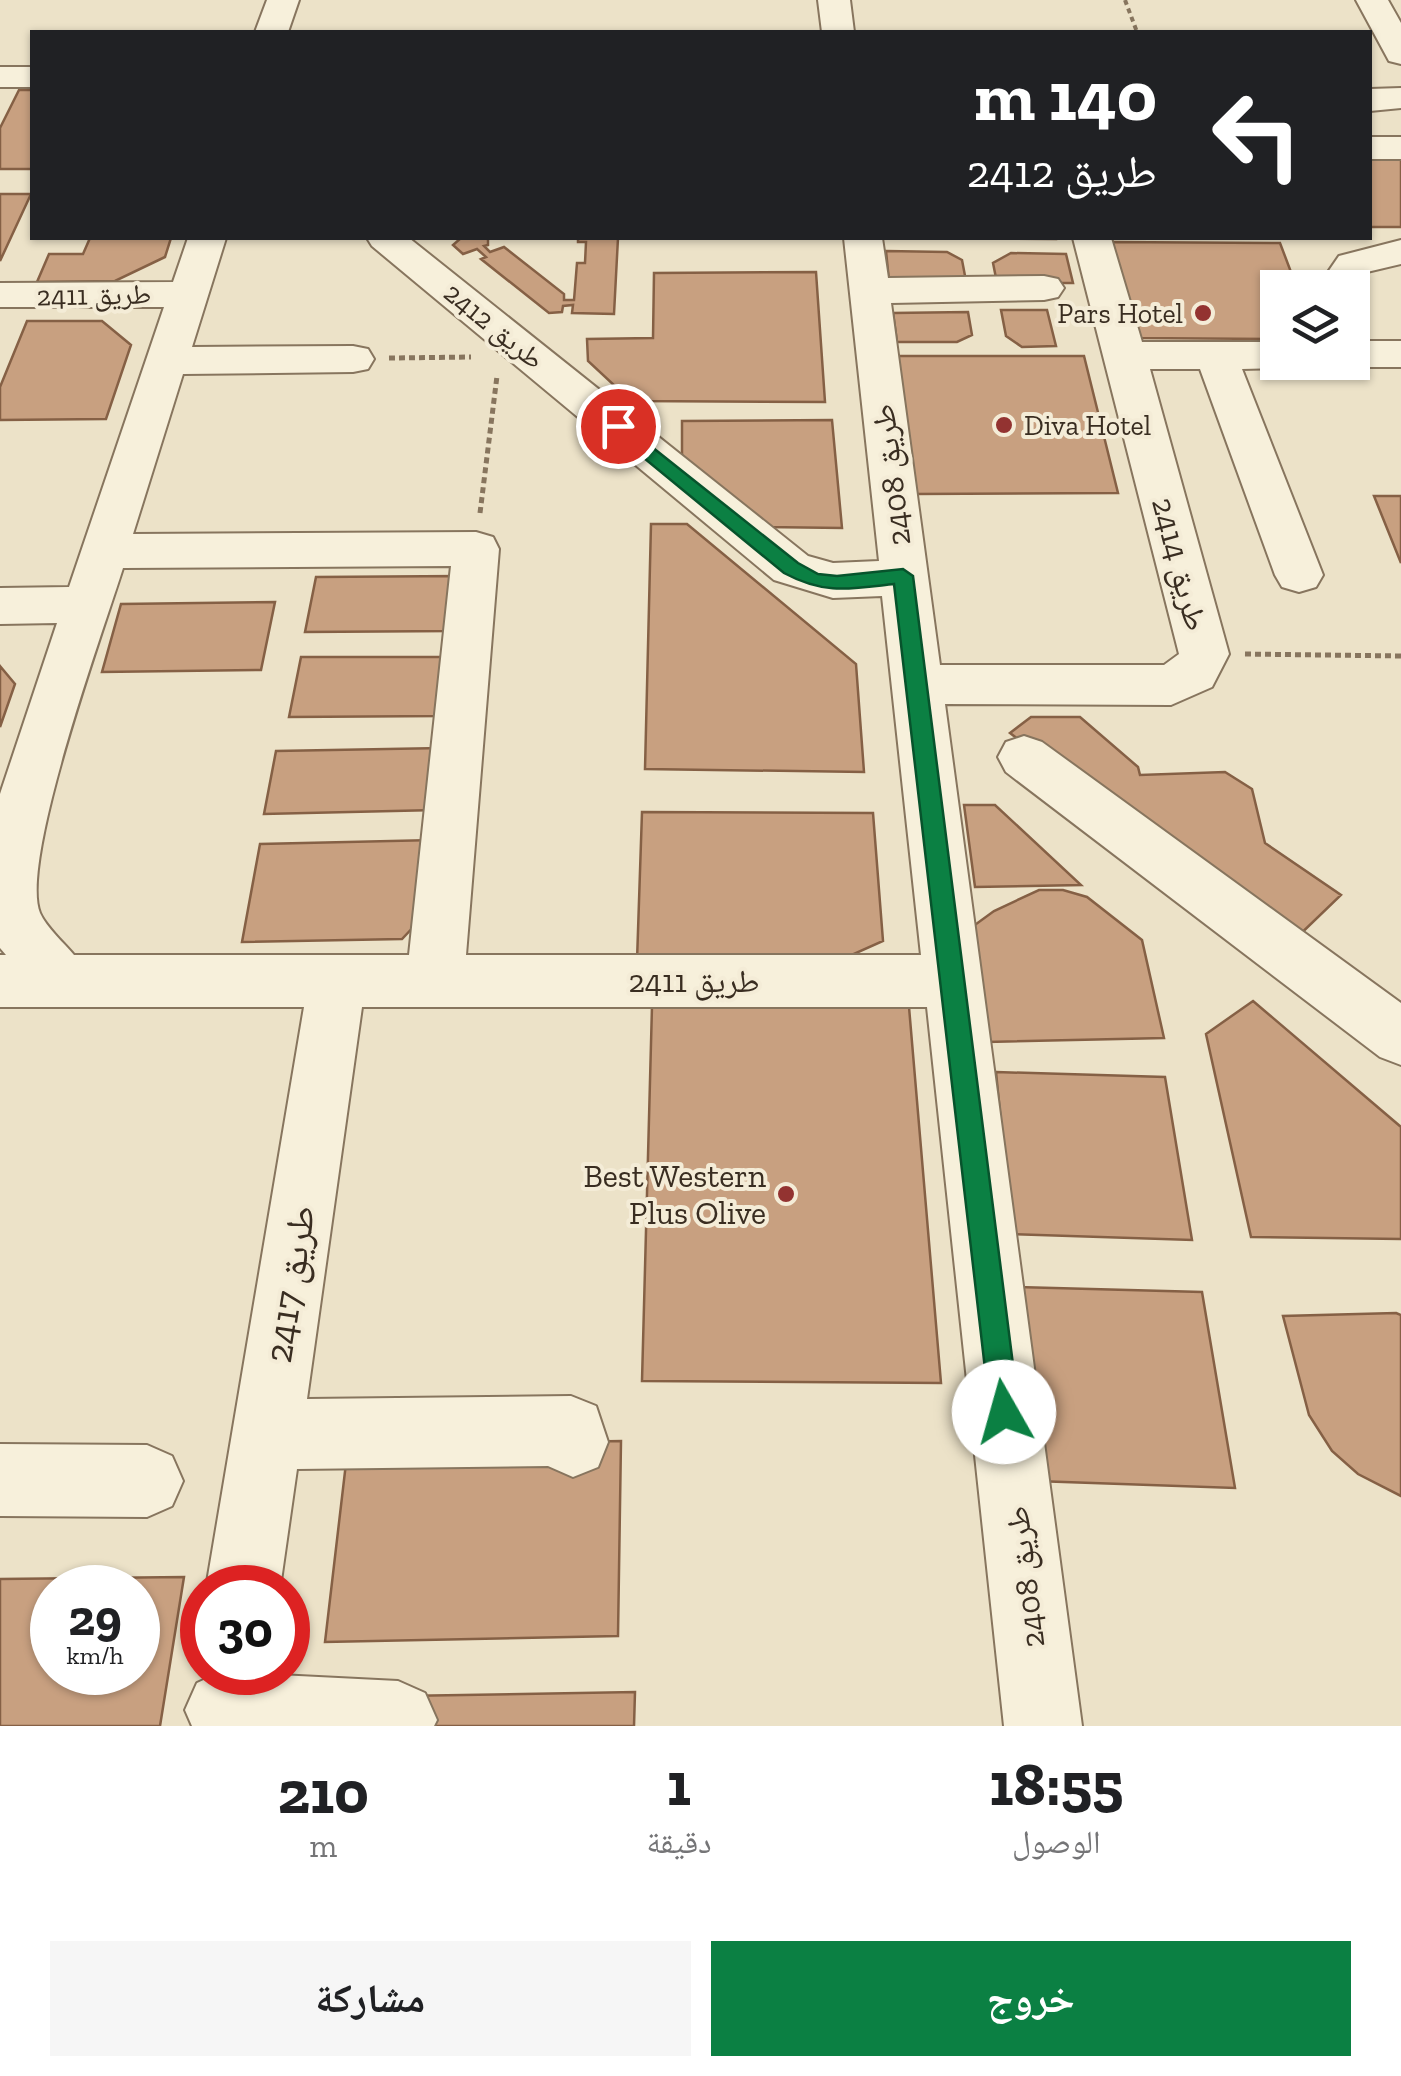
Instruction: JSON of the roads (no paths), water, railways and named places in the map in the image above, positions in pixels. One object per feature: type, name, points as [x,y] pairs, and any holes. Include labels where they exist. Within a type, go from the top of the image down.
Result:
[{"type":"street","points":[[273,30],[283,0]]},
{"type":"street","points":[[834,0],[838,30]]},
{"type":"street","points":[[1372,0],[1401,54]]},
{"type":"street","points":[[0,76],[30,76]]},
{"type":"street","points":[[1372,100],[1401,98]]},
{"type":"street","points":[[1372,148],[1401,148]]},
{"type":"street","points":[[1372,229],[1401,228]]},
{"type":"street","points":[[60,981],[13,921],[9,880],[29,782],[206,240]]},
{"type":"street","name":"طريق 2412","points":[[388,240],[500,344],[791,568],[814,580],[837,583],[903,576]]},
{"type":"street","name":"طريق 2414","points":[[917,684],[1171,685],[1194,673],[1204,654],[1093,240]]},
{"type":"street","points":[[1345,270],[1354,262],[1378,254],[1401,252]]},
{"type":"street","points":[[866,264],[1044,288]]},
{"type":"street","name":"طريق 2408","points":[[866,264],[1042,1726]]},
{"type":"street","name":"طريق 2411","points":[[0,296],[189,294]]},
{"type":"street","points":[[1370,351],[1401,354]]},
{"type":"street","points":[[1125,356],[1260,355]]},
{"type":"street","points":[[1216,356],[1299,575]]},
{"type":"street","points":[[167,361],[352,358]]},
{"type":"street","points":[[104,551],[476,549],[435,981]]},
{"type":"street","points":[[0,606],[87,605]]},
{"type":"street","points":[[1024,757],[1401,1038]]},
{"type":"street","points":[[0,837],[29,782]]},
{"type":"street","name":"طريق 2417","points":[[246,1565],[337,980]]},
{"type":"street","name":"طريق 2411","points":[[0,981],[952,980]]},
{"type":"street","points":[[266,1434],[571,1431],[572,1442]]},
{"type":"street","points":[[0,1480],[147,1481]]},
{"type":"street","points":[[225,1703],[398,1720]]},
{"type":"place","name":"Pars Hotel","points":[[1203,313]]},
{"type":"place","name":"Diva Hotel","points":[[1004,425]]},
{"type":"place","name":"Best Western Plus Olive","points":[[786,1194]]}]
